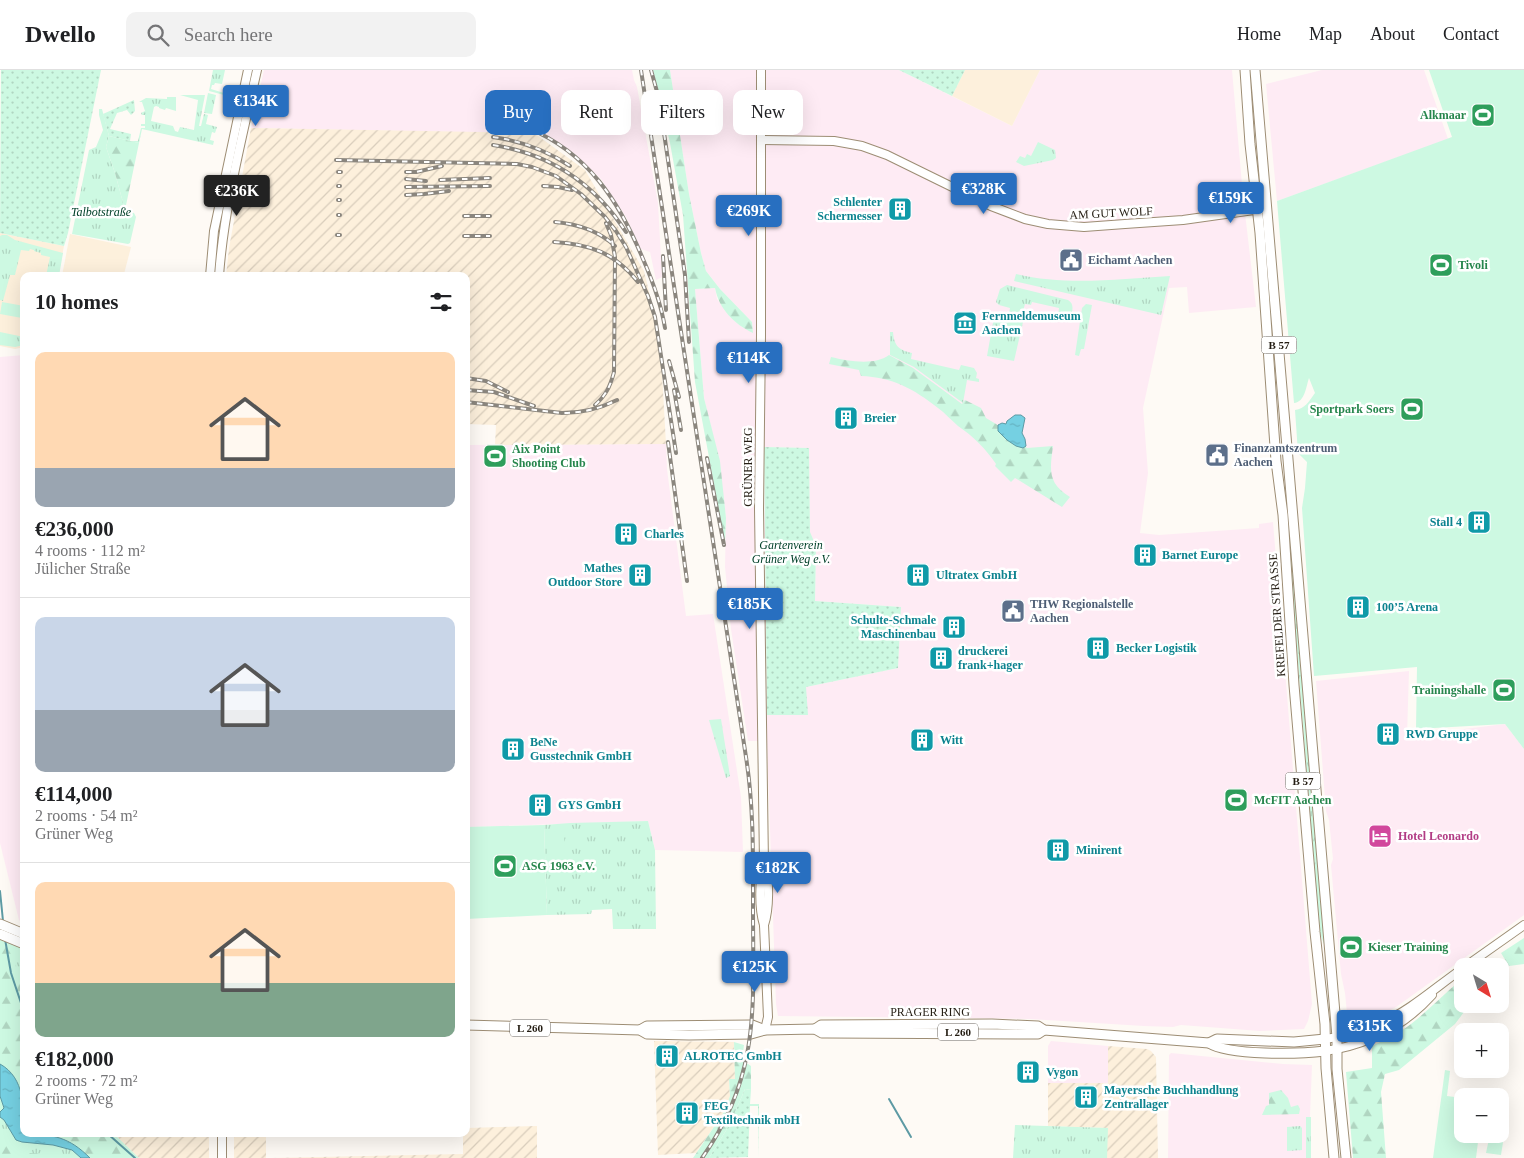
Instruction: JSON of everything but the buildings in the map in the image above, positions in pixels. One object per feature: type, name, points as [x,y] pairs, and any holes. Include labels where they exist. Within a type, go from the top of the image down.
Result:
[{"type":"main road","name":"KREFELDER STRASSE","points":[[1245,70],[1270,362],[1276,461],[1282,498],[1294,685],[1326,1039],[1325,1051],[1334,1158]]},
{"type":"main road","name":"KREFELDER STRASSE","points":[[1255,70],[1338,1049],[1336,1069],[1346,1158]]},
{"type":"main road","points":[[0,924],[20,932]]},
{"type":"main road","points":[[0,934],[20,943]]},
{"type":"main road","name":"PRAGER RING","points":[[470,1025],[640,1030],[647,1034],[690,1035],[752,1034],[765,1030],[815,1029],[822,1033],[1038,1034],[1044,1030],[1209,1043],[1217,1048],[1264,1053],[1314,1053],[1325,1051]]},
{"type":"main road","name":"PRAGER RING","points":[[1209,1043],[1217,1039],[1294,1042],[1326,1039]]},
{"type":"street","points":[[210,272],[214,231],[248,70]]},
{"type":"street","points":[[219,272],[221,243],[257,70]]},
{"type":"street","name":"GRÜNER WEG","points":[[760,70],[759,509],[764,864],[767,872],[767,916],[764,925],[768,1017],[765,1030]]},
{"type":"street","points":[[243,91],[252,92]]},
{"type":"street","name":"AM GUT WOLF","points":[[761,140],[834,141],[862,146],[888,155],[991,206],[1025,219],[1048,224],[1084,227],[1117,225],[1183,220],[1267,208]]},
{"type":"street","points":[[229,154],[238,156]]},
{"type":"street","points":[[1477,958],[1524,925]]},
{"type":"street","points":[[1326,1039],[1365,1030],[1382,1023],[1454,975]]},
{"type":"street","name":"PRAGER RING","points":[[1325,1051],[1367,1040],[1397,1026],[1420,1008],[1441,985]]},
{"type":"street","points":[[222,1137],[222,1158]]},
{"type":"shaded area","points":[[264,70],[632,70],[641,109],[641,135],[646,135],[658,203],[662,277],[656,280],[650,252],[641,249],[626,217],[601,179],[575,154],[546,135],[551,135],[551,90],[485,90],[485,133],[251,128]]},
{"type":"shaded area","points":[[670,70],[899,70],[1012,126],[1040,70],[1232,70],[1243,196],[1256,307],[1189,313],[1187,287],[1169,288],[1143,408],[1148,473],[1140,533],[1159,535],[1259,528],[1259,524],[1273,522],[1312,1004],[1304,1029],[1260,1031],[1181,1025],[1173,1027],[1144,1026],[1030,1019],[778,1016],[776,1004],[767,741],[748,741],[731,629],[725,567],[726,518],[719,461],[704,398],[695,289],[715,288],[717,299],[730,317],[742,327],[753,332],[752,322],[720,289],[706,271],[701,253],[680,135],[723,135],[723,90],[673,90]],"holes":[[[764,447],[809,448],[810,533],[816,546],[815,601],[901,607],[898,668],[806,687],[767,715]]]},
{"type":"shaded area","points":[[965,70],[1040,70],[1012,126],[952,96]]},
{"type":"shaded area","points":[[1322,70],[1424,70],[1448,139],[1277,201],[1266,84]]},
{"type":"shaded area","points":[[251,128],[485,132],[485,135],[537,135],[585,170],[644,271],[660,337],[666,444],[495,445],[496,425],[470,424],[470,272],[226,272],[229,248]]},
{"type":"shaded area","points":[[0,233],[64,246],[59,272],[20,272],[20,348],[15,349],[0,346]]},
{"type":"shaded area","points":[[70,234],[131,247],[125,272],[63,272]]},
{"type":"shaded area","points":[[20,355],[20,921],[0,843],[0,357]]},
{"type":"shaded area","points":[[666,444],[667,469],[686,616],[713,614],[741,797],[743,852],[655,850],[648,821],[470,827],[470,445]]},
{"type":"shaded area","points":[[1409,671],[1407,736],[1505,724],[1524,749],[1524,915],[1464,958],[1454,958],[1454,965],[1396,1007],[1356,1026],[1348,1024],[1341,974],[1331,865],[1333,859],[1329,820],[1326,811],[1316,681]]},
{"type":"shaded area","points":[[654,1041],[734,1042],[735,1079],[729,1079],[730,1096],[724,1112],[696,1153],[658,1155]]},
{"type":"shaded area","points":[[1051,1041],[1108,1046],[1108,1083],[1048,1083],[1048,1046]]},
{"type":"shaded area","points":[[1108,1046],[1147,1049],[1156,1057],[1158,1158],[1107,1158],[1107,1128],[1048,1126],[1048,1083],[1108,1083]]},
{"type":"shaded area","points":[[1171,1053],[1312,1065],[1311,1158],[1168,1158],[1169,1055]]},
{"type":"shaded area","points":[[537,1126],[537,1158],[270,1158],[463,1154],[463,1137],[470,1137],[470,1128]]},
{"type":"shaded area","points":[[117,1137],[209,1137],[209,1158],[139,1158]]},
{"type":"shaded area","points":[[234,1137],[266,1137],[266,1158],[234,1158]]},
{"type":"green space","points":[[1,70],[101,70],[64,246],[0,233]]},
{"type":"green space","points":[[213,70],[225,70],[222,84],[215,83],[211,89],[224,93],[224,95],[209,91]]},
{"type":"green space","points":[[653,70],[670,70],[673,90],[658,90]]},
{"type":"green space","points":[[899,70],[965,70],[952,96]]},
{"type":"green space","name":"Sportpark Soers","points":[[1429,70],[1524,70],[1524,749],[1505,724],[1416,729],[1417,667],[1314,676],[1302,508],[1307,462],[1298,453],[1295,410],[1309,402],[1315,393],[1309,378],[1303,397],[1294,403],[1277,201],[1452,137]]},
{"type":"green space","points":[[208,93],[216,95],[212,114],[204,113]]},
{"type":"green space","points":[[180,95],[205,95],[199,126],[201,126],[204,114],[208,115],[206,124],[217,127],[215,133],[212,132],[210,140],[214,141],[213,145],[142,129],[139,143],[130,141],[138,141],[141,128],[145,128],[141,124],[145,124],[145,115],[141,113],[145,111],[142,102],[139,102],[146,98],[167,99],[167,97],[176,97],[176,111],[166,108],[165,110],[156,106],[154,107],[151,121],[173,126],[175,131],[178,132],[180,127],[194,130],[198,100]]},
{"type":"green space","points":[[134,100],[135,111],[131,115],[127,110],[117,113],[110,129],[131,134],[130,141],[109,136],[103,114]]},
{"type":"green space","name":"Talbotstraße","points":[[99,109],[102,109],[109,136],[106,147],[125,210],[134,213],[136,217],[130,243],[128,244],[72,234],[89,150],[96,147],[103,130]]},
{"type":"green space","points":[[668,135],[680,135],[689,194],[706,271],[720,289],[752,322],[753,333],[728,315],[720,303],[715,288],[695,289],[704,398],[720,461],[726,518],[725,543],[695,382],[683,215]]},
{"type":"green space","points":[[109,136],[139,143],[125,210],[106,147]]},
{"type":"green space","points":[[1038,142],[1055,150],[1056,158],[1024,166],[1016,162],[1020,156],[1025,158],[1027,154],[1031,156]]},
{"type":"green space","points":[[7,235],[15,240],[63,253],[60,272],[47,272],[50,257],[30,249],[29,251],[21,250],[15,275],[10,275],[3,301],[0,300],[0,236]]},
{"type":"green space","points":[[1016,274],[1035,278],[1073,281],[1170,276],[1161,315],[1014,281]]},
{"type":"green space","points":[[1007,285],[1068,300],[1072,306],[1071,319],[1058,316],[1059,308],[1032,302],[1031,305],[1025,304],[1022,315],[1009,313],[1010,308],[999,305],[996,302],[1000,289]]},
{"type":"green space","points":[[2,302],[20,305],[20,318],[0,314]]},
{"type":"green space","points":[[1086,304],[1092,305],[1084,349],[1081,349],[1079,356],[1075,355],[1082,308]]},
{"type":"green space","points":[[997,315],[1023,322],[1014,361],[987,356],[994,317]]},
{"type":"green space","points":[[0,332],[20,336],[20,346],[0,345]]},
{"type":"green space","points":[[890,332],[893,332],[898,347],[912,353],[911,359],[959,370],[961,365],[974,368],[979,382],[967,380],[963,403],[914,367],[890,355]]},
{"type":"green space","points":[[889,355],[913,368],[962,404],[965,400],[981,408],[986,418],[1011,433],[1027,448],[1053,446],[1051,469],[1054,481],[1070,497],[1062,507],[1015,478],[1011,482],[995,466],[996,464],[992,458],[979,443],[941,410],[920,395],[893,382],[861,376],[859,370],[829,364],[831,357],[869,362]]},
{"type":"green space","name":"Gartenverein Grüner Weg e.V.","points":[[764,447],[809,448],[810,532],[816,546],[815,601],[901,607],[898,668],[806,687],[808,715],[767,715]]},
{"type":"green space","points":[[1285,499],[1287,499],[1323,925],[1326,936],[1333,1024],[1331,1025],[1325,947],[1320,933],[1317,902]]},
{"type":"green space","points":[[721,719],[730,776],[726,778],[709,720]]},
{"type":"green space","points":[[648,821],[655,850],[656,929],[613,929],[612,909],[592,910],[591,914],[547,915],[544,825]]},
{"type":"green space","name":"ASG 1963 e.V.","points":[[544,825],[547,915],[470,919],[470,827]]},
{"type":"green space","points":[[564,831],[565,858],[547,859],[546,832]]},
{"type":"green space","points":[[0,938],[20,947],[20,1137],[101,1137],[122,1158],[0,1158]]},
{"type":"green space","points":[[1524,938],[1524,964],[1509,966],[1509,958],[1504,958],[1501,953]]},
{"type":"green space","points":[[0,939],[13,944],[17,972],[20,979],[20,1075],[0,1061]]},
{"type":"green space","points":[[1454,986],[1454,1013],[1463,1013],[1456,1023],[1399,1070],[1385,1074],[1381,1092],[1386,1158],[1353,1158],[1346,1072],[1372,1068],[1372,1046],[1395,1034],[1422,1015]]},
{"type":"green space","points":[[734,1042],[744,1045],[742,1060],[751,1066],[751,1090],[745,1089],[730,1124],[709,1158],[693,1158],[724,1112],[730,1096],[729,1079],[735,1079]]},
{"type":"green space","points":[[1445,1070],[1450,1071],[1447,1096],[1454,1097],[1454,1143],[1478,1143],[1476,1158],[1433,1158]]},
{"type":"green space","points":[[745,1089],[751,1090],[750,1104],[759,1104],[759,1158],[758,1106],[750,1106],[748,1157],[709,1158],[730,1124]]},
{"type":"green space","points":[[1281,1090],[1288,1098],[1291,1107],[1298,1105],[1300,1109],[1299,1114],[1262,1115],[1266,1106],[1269,1105],[1269,1093]]},
{"type":"green space","points":[[1306,1117],[1311,1117],[1311,1158],[1306,1158]]},
{"type":"green space","points":[[1015,1125],[1108,1128],[1107,1158],[1013,1158]]},
{"type":"green space","points":[[1300,1126],[1302,1128],[1302,1150],[1287,1151],[1287,1127]]},
{"type":"green space","points":[[0,1133],[21,1151],[47,1154],[58,1158],[0,1158]]},
{"type":"green space","points":[[57,1137],[117,1137],[139,1158],[90,1158]]},
{"type":"green space","points":[[1488,1143],[1503,1143],[1501,1155],[1486,1153]]},
{"type":"water","points":[[1015,415],[1021,415],[1025,418],[1022,433],[1026,446],[1023,448],[1007,440],[998,431],[998,425],[1006,424]]},
{"type":"water","points":[[0,1064],[8,1070],[19,1085],[20,1137],[60,1138],[75,1145],[90,1158],[81,1158],[72,1150],[53,1145],[16,1140],[4,1120],[0,1117],[0,1112],[4,1108],[0,1096]]},
{"type":"waterway","points":[[0,891],[3,921]]},
{"type":"waterway","points":[[5,939],[11,973],[20,1000]]},
{"type":"waterway","points":[[889,1099],[911,1137]]},
{"type":"waterway","points":[[111,1137],[135,1158]]},
{"type":"railway","points":[[641,70],[749,776],[752,814],[753,977],[750,1038],[735,1098],[721,1127],[702,1158]]},
{"type":"railway","points":[[651,70],[659,99],[685,275],[689,342]]},
{"type":"railway","points":[[543,135],[568,151],[584,165],[612,199],[634,238],[647,268],[659,301],[665,328]]},
{"type":"railway","points":[[493,137],[533,147],[552,155],[570,166]]},
{"type":"railway","points":[[493,145],[514,149],[534,156],[569,174],[600,199],[626,232]]},
{"type":"railway","points":[[336,160],[517,164],[532,167],[556,176],[581,194],[605,217],[616,231],[626,247],[648,296],[655,317],[676,453]]},
{"type":"railway","points":[[406,172],[416,172],[442,166]]},
{"type":"railway","points":[[440,180],[490,178]]},
{"type":"railway","points":[[406,179],[426,181]]},
{"type":"railway","points":[[406,187],[490,186]]},
{"type":"railway","points":[[543,186],[572,190]]},
{"type":"railway","points":[[406,195],[449,191]]},
{"type":"railway","points":[[464,216],[490,216]]},
{"type":"railway","points":[[555,222],[587,229],[602,236],[615,246]]},
{"type":"railway","points":[[595,405],[607,390],[614,372],[615,257],[611,235],[606,223]]},
{"type":"railway","points":[[464,236],[490,236]]},
{"type":"railway","points":[[554,242],[579,245],[601,252],[620,264],[638,282]]},
{"type":"railway","points":[[663,256],[666,310]]},
{"type":"railway","points":[[669,361],[679,397]]},
{"type":"railway","points":[[470,379],[486,381],[508,392]]},
{"type":"railway","points":[[470,390],[494,392],[534,406]]},
{"type":"railway","points":[[674,390],[681,430]]},
{"type":"railway","points":[[470,402],[562,413],[590,410],[617,400]]},
{"type":"railway","points":[[668,442],[687,581]]},
{"type":"railway","points":[[707,458],[724,545]]},
{"type":"place","name":"Alkmaar","points":[[1483,115]]},
{"type":"place","name":"Schlenter Schermesser","points":[[900,209]]},
{"type":"place","name":"Eichamt Aachen","points":[[1071,260]]},
{"type":"place","name":"Tivoli","points":[[1441,265]]},
{"type":"place","name":"Fernmeldemuseum Aachen","points":[[965,323]]},
{"type":"place","name":"Sportpark Soers","points":[[1412,409]]},
{"type":"place","name":"Breier","points":[[846,418]]},
{"type":"place","name":"Finanzamtszentrum Aachen","points":[[1217,455]]},
{"type":"place","name":"Aix Point Shooting Club","points":[[495,456]]},
{"type":"place","name":"Stall 4","points":[[1479,522]]},
{"type":"place","name":"Charles","points":[[626,534]]},
{"type":"place","name":"Barnet Europe","points":[[1145,555]]},
{"type":"place","name":"Mathes Outdoor Store","points":[[640,575]]},
{"type":"place","name":"Ultratex GmbH","points":[[918,575]]},
{"type":"place","name":"100’5 Arena","points":[[1358,607]]},
{"type":"place","name":"THW Regionalstelle Aachen","points":[[1013,611]]},
{"type":"place","name":"Schulte-Schmale Maschinenbau","points":[[954,627]]},
{"type":"place","name":"Becker Logistik","points":[[1098,648]]},
{"type":"place","name":"druckerei frank+hager","points":[[941,658]]},
{"type":"place","name":"Trainingshalle","points":[[1504,690]]},
{"type":"place","name":"RWD Gruppe","points":[[1388,734]]},
{"type":"place","name":"Witt","points":[[922,740]]},
{"type":"place","name":"BeNe Gusstechnik GmbH","points":[[513,749]]},
{"type":"place","name":"McFIT Aachen","points":[[1236,800]]},
{"type":"place","name":"GYS GmbH","points":[[540,805]]},
{"type":"place","name":"Hotel Leonardo","points":[[1380,836]]},
{"type":"place","name":"Minirent","points":[[1058,850]]},
{"type":"place","name":"ASG 1963 e.V.","points":[[505,866]]},
{"type":"place","name":"Kieser Training","points":[[1351,947]]},
{"type":"place","name":"ALROTEC GmbH","points":[[667,1056]]},
{"type":"place","name":"Vygon","points":[[1028,1072]]},
{"type":"place","name":"Mayersche Buchhandlung Zentrallager","points":[[1086,1097]]},
{"type":"place","name":"FEG Textiltechnik mbH","points":[[687,1113]]}]
